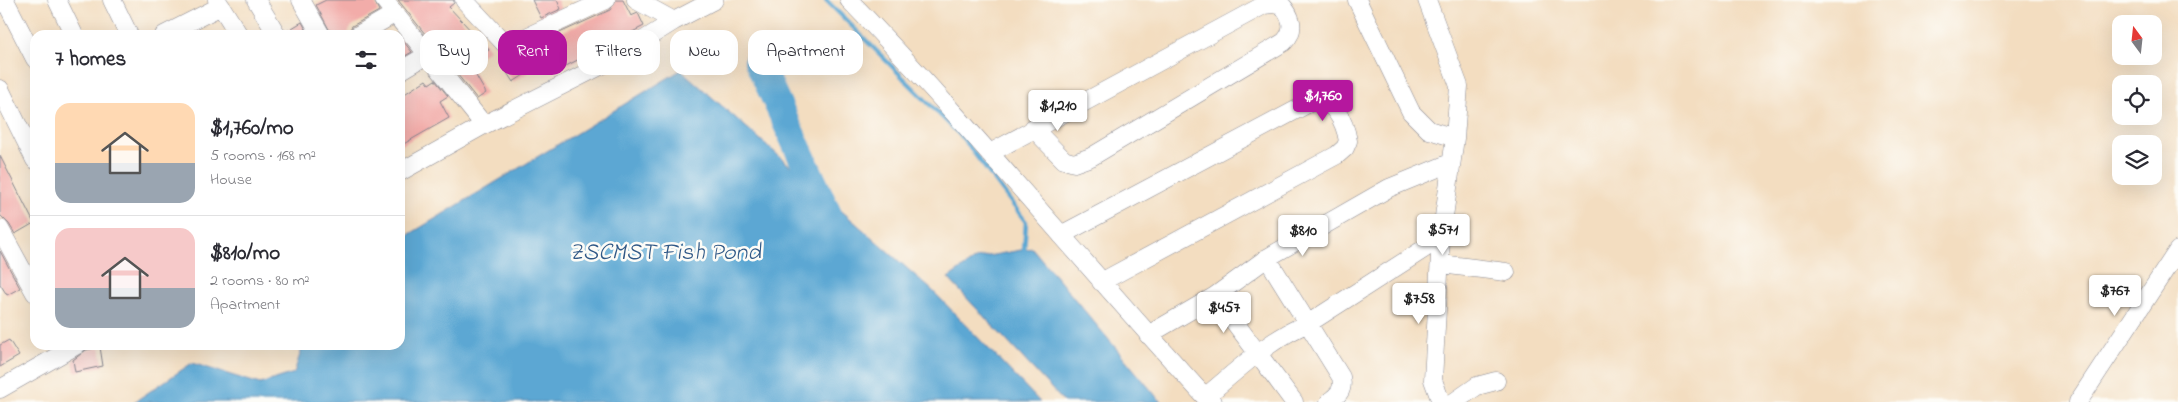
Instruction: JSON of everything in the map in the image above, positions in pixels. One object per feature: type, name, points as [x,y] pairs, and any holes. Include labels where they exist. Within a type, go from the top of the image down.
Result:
[{"type":"street","points":[[5,0],[30,49]]},
{"type":"street","points":[[57,0],[72,30]]},
{"type":"street","points":[[112,0],[127,30]]},
{"type":"street","points":[[256,0],[275,30]]},
{"type":"street","points":[[301,0],[318,30]]},
{"type":"street","points":[[472,2],[505,44],[509,45],[606,0]]},
{"type":"street","points":[[636,0],[674,21]]},
{"type":"street","points":[[405,165],[610,61],[674,21],[714,0]]},
{"type":"street","points":[[849,0],[990,152],[1100,282],[1209,400],[1259,352],[1288,331],[1309,323],[1441,238]]},
{"type":"street","points":[[1357,0],[1411,112],[1429,130],[1455,138]]},
{"type":"street","points":[[1427,0],[1459,86],[1455,138],[1450,162],[1441,238],[1433,380],[1441,402]]},
{"type":"street","points":[[173,30],[219,3],[237,30]]},
{"type":"street","points":[[990,152],[1033,128],[1264,4],[1280,3],[1291,20],[1293,27],[1290,35],[1284,42],[1091,157],[1074,163],[1064,160],[1033,128]]},
{"type":"street","points":[[364,30],[389,7],[420,45]]},
{"type":"street","points":[[405,68],[420,60]]},
{"type":"street","points":[[444,75],[484,125]]},
{"type":"street","points":[[0,88],[30,150]]},
{"type":"street","points":[[1060,235],[1311,102],[1319,100],[1328,102],[1340,117],[1348,141],[1345,148],[1336,155],[1100,282]]},
{"type":"street","points":[[1148,335],[1215,296],[1267,258],[1389,188],[1450,162]]},
{"type":"street","points":[[0,229],[30,284]]},
{"type":"street","points":[[2078,402],[2178,250]]},
{"type":"street","points":[[1267,258],[1341,377],[1343,385],[1340,393],[1329,402]]},
{"type":"street","points":[[1441,264],[1506,272]]},
{"type":"street","points":[[1215,296],[1259,352],[1294,402]]},
{"type":"street","points":[[0,389],[65,350]]},
{"type":"street","points":[[1454,402],[1470,397],[1484,383],[1496,381]]},
{"type":"water","name":"ZSCMST Fish Pond","points":[[673,75],[687,75],[933,291],[1040,402],[134,402],[192,363],[260,384],[294,373],[301,350],[405,350],[405,237]]},
{"type":"water","points":[[1032,248],[1161,402],[1064,402],[948,278],[977,258]]},
{"type":"building","points":[[326,0],[374,0],[379,11],[352,26],[350,30],[329,30],[316,5]]},
{"type":"building","points":[[398,0],[454,0],[454,3],[449,7],[470,30],[422,30]]},
{"type":"building","points":[[532,0],[557,0],[561,9],[541,18]]},
{"type":"building","points":[[616,0],[623,0],[631,16],[638,13],[644,26],[636,30],[577,30],[577,60],[567,65],[566,30],[610,10]]},
{"type":"building","points":[[302,22],[306,30],[289,30]]},
{"type":"building","points":[[405,43],[412,52],[405,56]]},
{"type":"building","points":[[458,75],[475,75],[486,93],[477,99]]},
{"type":"building","points":[[508,75],[524,75],[513,82]]},
{"type":"building","points":[[426,80],[429,84],[435,80],[448,96],[440,101],[449,118],[405,143],[405,94]]},
{"type":"building","points":[[0,156],[30,215],[30,225],[15,234],[0,215]]},
{"type":"building","points":[[0,251],[20,288],[7,295],[0,284]]},
{"type":"building","points":[[9,340],[19,356],[0,367],[0,345]]},
{"type":"building","points":[[86,350],[100,350],[103,366],[75,372],[73,360]]},
{"type":"waterway","points":[[826,0],[962,137],[1026,222],[1024,250]]},
{"type":"waterway","points":[[764,75],[831,221]]}]
